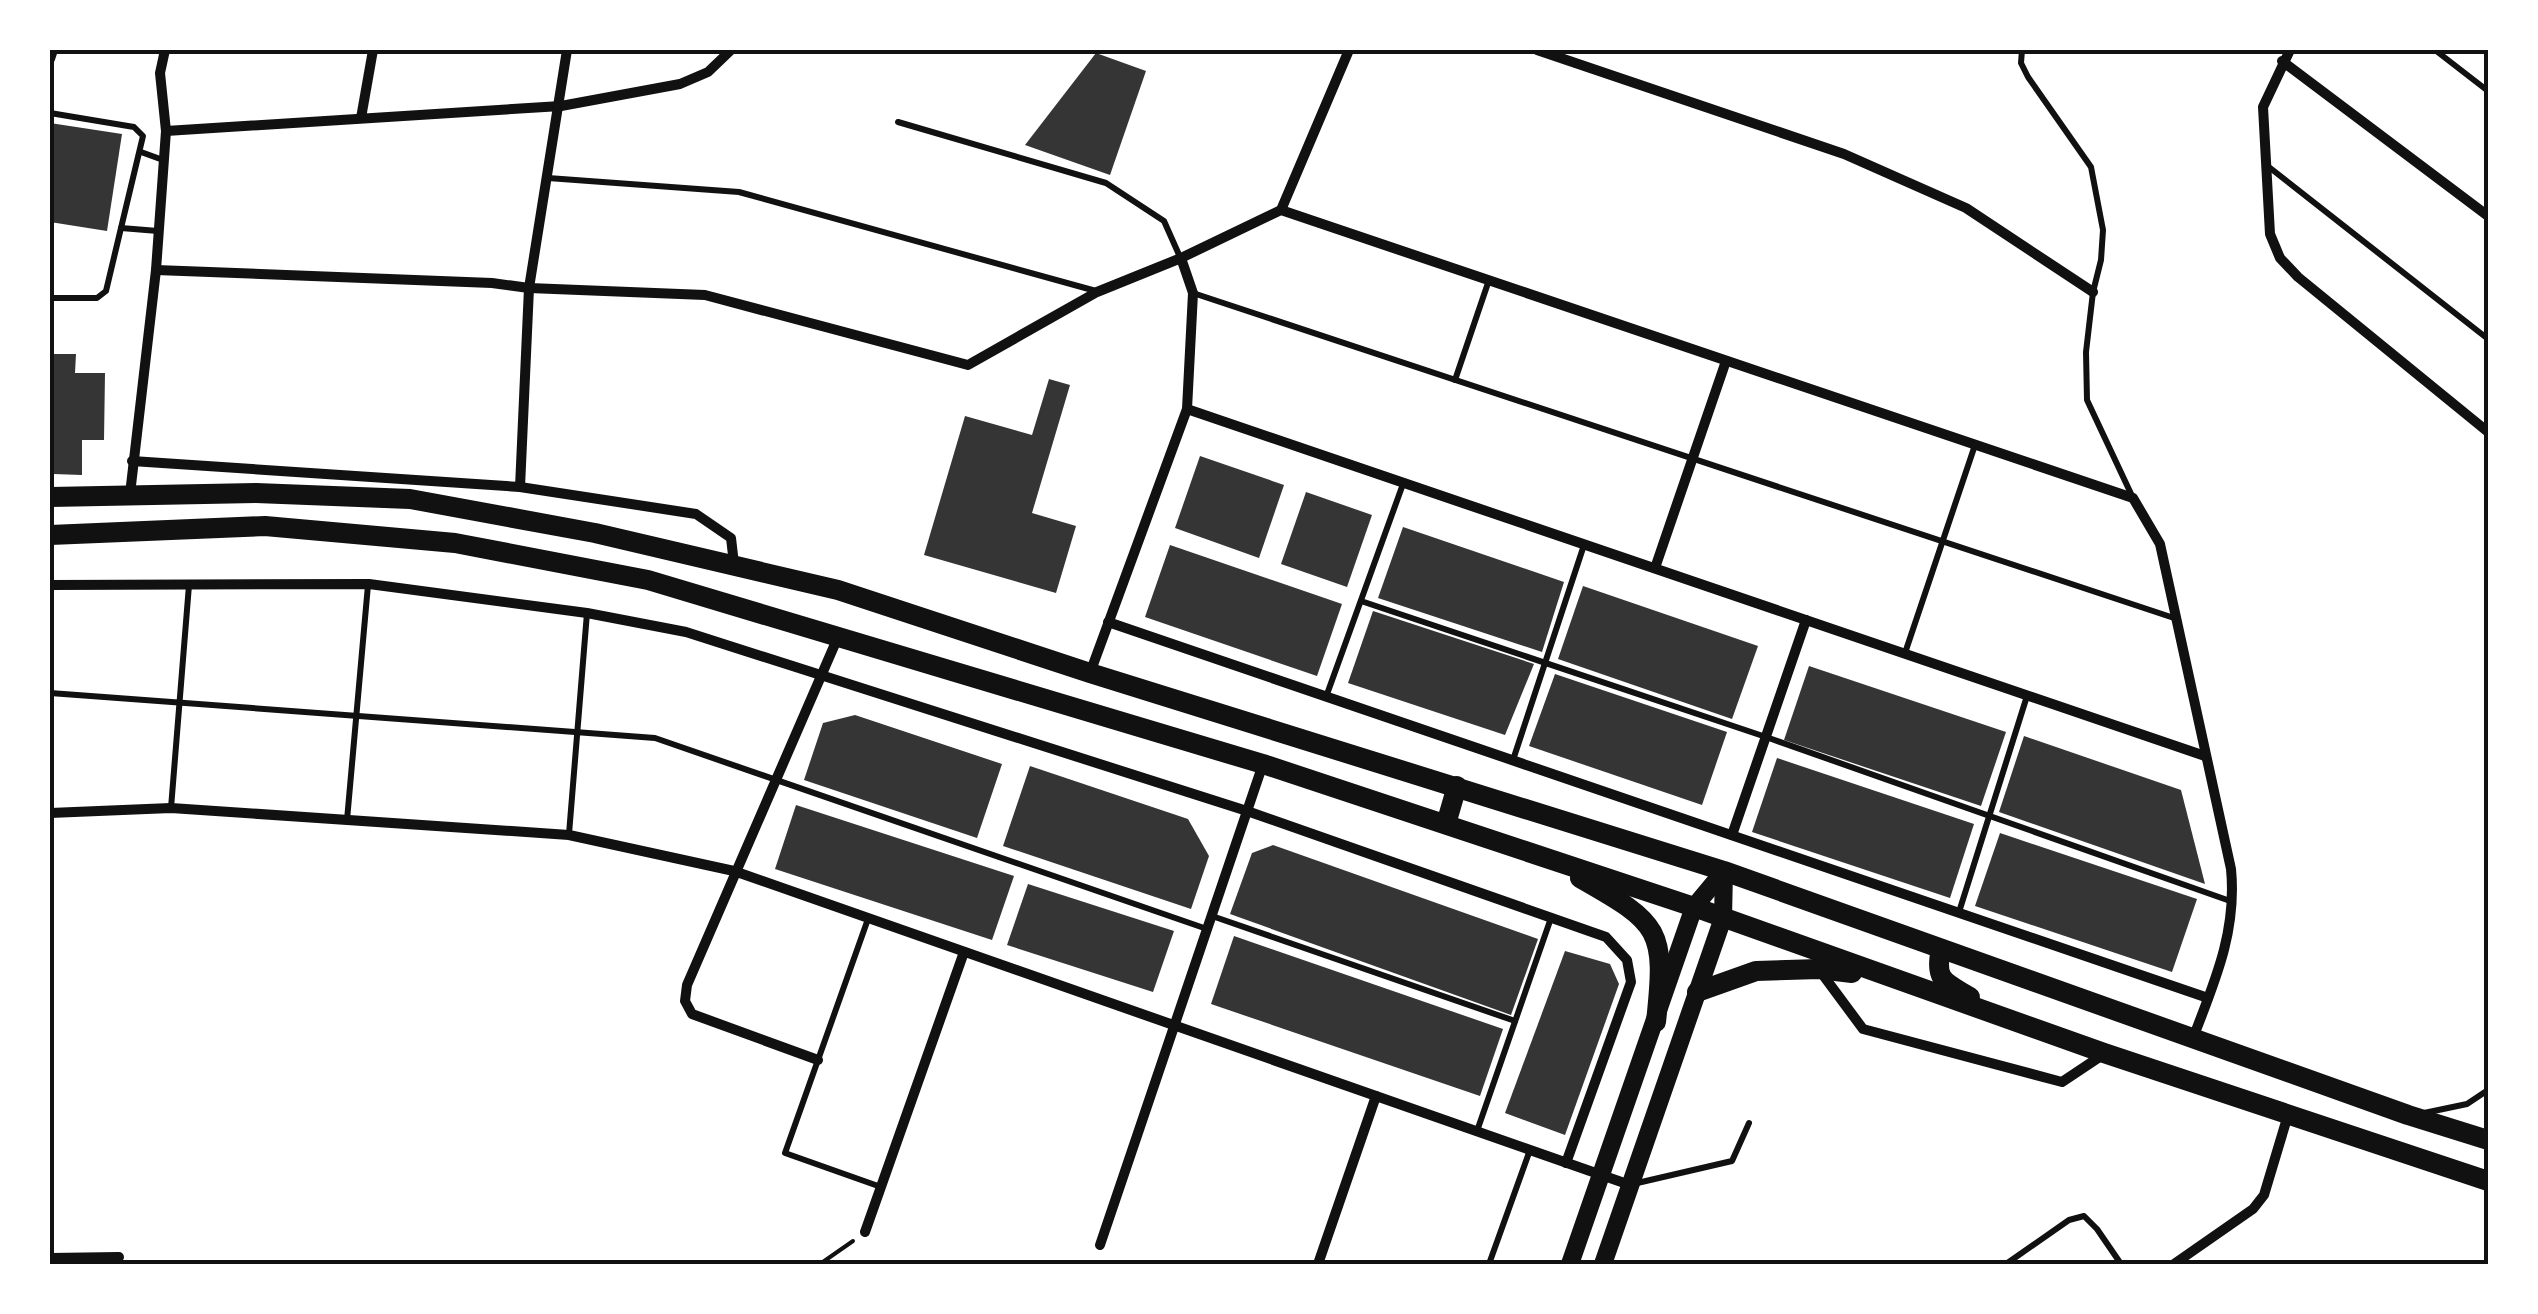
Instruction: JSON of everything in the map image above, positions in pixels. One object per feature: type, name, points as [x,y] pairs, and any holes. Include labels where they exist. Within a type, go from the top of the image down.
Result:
[{"type":"main road","points":[[50,497],[256,493],[410,499],[595,533],[838,590],[1724,871],[2488,1140]]},
{"type":"main road","points":[[50,536],[265,526],[455,542],[648,580],[1263,764],[1694,907],[2104,1053],[2488,1181]]},
{"type":"main road","points":[[1446,824],[1456,786]]},
{"type":"main road","points":[[1538,854],[1630,907],[1657,939],[1662,962],[1656,1022]]},
{"type":"main road","points":[[1570,1264],[1694,907],[1724,871]]},
{"type":"main road","points":[[1603,1264],[1723,918],[1724,871]]},
{"type":"main road","points":[[1941,949],[1937,968],[1942,980],[2006,1018]]},
{"type":"main road","points":[[1696,992],[1756,970],[1819,969],[1889,978]]},
{"type":"street","points":[[50,59],[53,50]]},
{"type":"street","points":[[130,494],[156,270],[166,132],[160,73],[165,50]]},
{"type":"street","points":[[362,118],[373,50]]},
{"type":"street","points":[[520,487],[530,288],[567,50]]},
{"type":"street","points":[[166,132],[560,106],[680,84],[708,72],[731,50]]},
{"type":"street","points":[[156,270],[492,282],[530,288],[706,296],[968,365],[1097,292],[1181,258],[1281,210],[1349,50]]},
{"type":"street","points":[[1537,50],[1861,162],[1966,208],[2093,292]]},
{"type":"street","points":[[2290,50],[2263,107],[2270,234],[2280,258],[2298,278],[2488,432]]},
{"type":"street","points":[[2282,61],[2488,216]]},
{"type":"street","points":[[1281,210],[2133,498],[2160,544],[2231,870],[2234,902],[2228,941],[2193,1038]]},
{"type":"street","points":[[1090,673],[1187,409],[1193,294],[1181,258]]},
{"type":"street","points":[[1656,568],[1726,360]]},
{"type":"street","points":[[1187,409],[2205,756]]},
{"type":"street","points":[[132,461],[520,487],[696,514],[731,538],[734,564]]},
{"type":"street","points":[[50,584],[368,584],[586,612],[686,632],[1247,811],[1606,937],[1627,960],[1631,982],[1566,1163]]},
{"type":"street","points":[[1732,835],[1806,620]]},
{"type":"street","points":[[1108,622],[2208,998]]},
{"type":"street","points":[[818,1060],[692,1014],[685,1001],[687,984],[734,871],[838,637]]},
{"type":"street","points":[[1100,1245],[1263,764]]},
{"type":"street","points":[[50,813],[170,808],[569,836],[734,871],[1630,1184]]},
{"type":"street","points":[[865,1232],[964,952]]},
{"type":"street","points":[[1819,969],[1862,1029],[2062,1082],[2104,1053]]},
{"type":"street","points":[[1318,1264],[1376,1096]]},
{"type":"street","points":[[2174,1264],[2254,1209],[2264,1195],[2288,1115]]},
{"type":"street","points":[[50,1258],[119,1256]]},
{"type":"lane","points":[[2022,50],[2021,63],[2028,76],[2091,167],[2103,230],[2086,352],[2087,400],[2133,498]]},
{"type":"lane","points":[[2434,50],[2488,91]]},
{"type":"lane","points":[[50,114],[134,127],[143,136],[106,291],[97,298],[50,298]]},
{"type":"lane","points":[[898,122],[1106,183],[1164,221],[1181,258]]},
{"type":"lane","points":[[140,152],[164,160]]},
{"type":"lane","points":[[2265,164],[2488,340]]},
{"type":"lane","points":[[548,178],[738,192],[1097,292]]},
{"type":"lane","points":[[121,228],[159,231]]},
{"type":"lane","points":[[1455,380],[1489,280]]},
{"type":"lane","points":[[1193,294],[2178,619]]},
{"type":"lane","points":[[1906,654],[1975,445]]},
{"type":"lane","points":[[1326,697],[1403,482]]},
{"type":"lane","points":[[1513,760],[1584,544]]},
{"type":"lane","points":[[347,820],[368,584]]},
{"type":"lane","points":[[170,808],[189,586]]},
{"type":"lane","points":[[1361,600],[2234,902]]},
{"type":"lane","points":[[569,836],[586,612]]},
{"type":"lane","points":[[50,693],[656,738],[1207,930]]},
{"type":"lane","points":[[1959,912],[2028,695]]},
{"type":"lane","points":[[1212,916],[1515,1021]]},
{"type":"lane","points":[[1477,1131],[1551,917]]},
{"type":"lane","points":[[868,918],[785,1153],[881,1187]]},
{"type":"lane","points":[[2408,1115],[2467,1104],[2488,1090]]},
{"type":"lane","points":[[1630,1184],[1732,1160],[1749,1123]]},
{"type":"lane","points":[[1490,1264],[1530,1150]]},
{"type":"lane","points":[[2006,1264],[2069,1220],[2084,1216],[2121,1264]]},
{"type":"path","points":[[820,1264],[865,1232]]},
{"type":"building","points":[[1096,53],[1146,71],[1110,175],[1025,145]]},
{"type":"building","points":[[50,123],[122,134],[107,231],[50,222]]},
{"type":"building","points":[[50,354],[76,354],[75,373],[105,373],[104,440],[82,440],[82,475],[53,474]]},
{"type":"building","points":[[1049,379],[1070,385],[1032,513],[1076,526],[1056,593],[924,555],[965,416],[1032,435]]},
{"type":"building","points":[[1200,456],[1284,485],[1259,558],[1175,528]]},
{"type":"building","points":[[1306,492],[1372,515],[1347,587],[1281,564]]},
{"type":"building","points":[[1403,527],[1564,582],[1542,652],[1378,598]]},
{"type":"building","points":[[1170,545],[1342,604],[1317,676],[1145,617]]},
{"type":"building","points":[[1583,586],[1758,646],[1732,719],[1558,659]]},
{"type":"building","points":[[1373,611],[1534,664],[1505,735],[1348,683]]},
{"type":"building","points":[[1809,666],[2006,732],[1981,806],[1784,740]]},
{"type":"building","points":[[1555,674],[1727,732],[1702,805],[1529,746]]},
{"type":"building","points":[[855,715],[1002,764],[977,838],[804,780],[823,723]]},
{"type":"building","points":[[2024,736],[2181,790],[2205,884],[1999,812]]},
{"type":"building","points":[[1777,758],[1974,824],[1950,898],[1752,832]]},
{"type":"building","points":[[1030,766],[1188,819],[1209,856],[1191,909],[1003,846]]},
{"type":"building","points":[[796,805],[1014,876],[992,940],[775,869]]},
{"type":"building","points":[[2000,833],[2197,899],[2172,972],[1975,906]]},
{"type":"building","points":[[1273,845],[1538,939],[1511,1015],[1230,914],[1252,853]]},
{"type":"building","points":[[1028,884],[1174,931],[1153,992],[1007,945]]},
{"type":"building","points":[[1234,936],[1503,1029],[1480,1096],[1211,1004]]},
{"type":"building","points":[[1565,951],[1610,964],[1619,984],[1565,1135],[1505,1113]]}]
